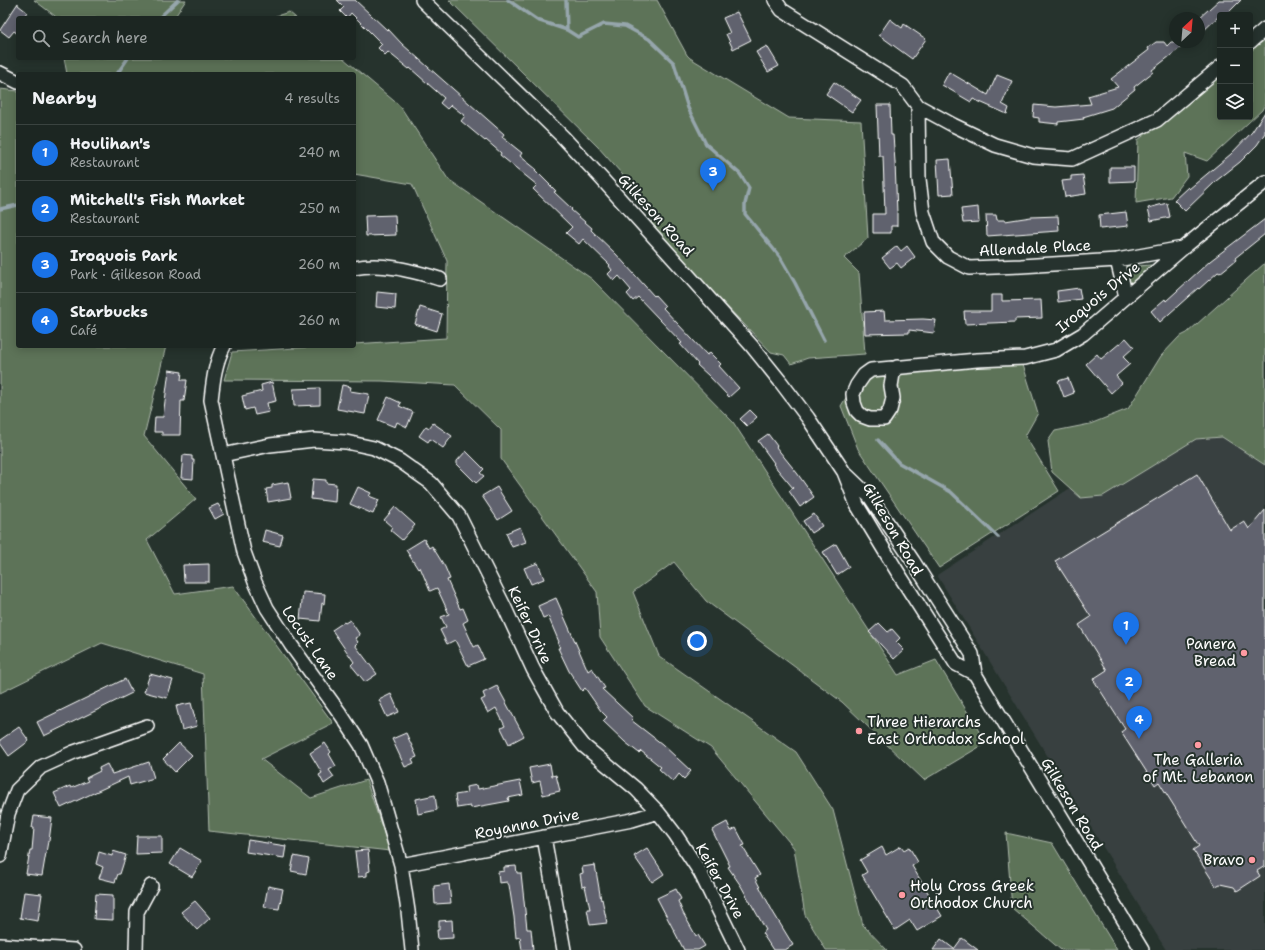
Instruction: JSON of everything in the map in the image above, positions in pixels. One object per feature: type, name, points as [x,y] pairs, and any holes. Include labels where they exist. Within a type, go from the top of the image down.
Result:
[{"type":"street","name":"Gilkeson Road","points":[[422,0],[563,137],[751,345],[808,418],[844,472],[857,505],[956,664],[975,674]]},
{"type":"street","points":[[775,0],[782,10],[902,86],[918,106],[995,145],[1033,156],[1072,159],[1157,120],[1217,70]]},
{"type":"street","points":[[1253,39],[1265,29]]},
{"type":"street","points":[[0,73],[16,81]]},
{"type":"street","name":"Allendale Place","points":[[918,106],[919,179],[923,212],[933,242],[948,257],[969,268],[1117,260],[1183,248]]},
{"type":"street","name":"Iroquois Drive","points":[[897,367],[977,360],[1025,358],[1056,350],[1083,334],[1183,248],[1265,182]]},
{"type":"street","points":[[1117,260],[1126,297]]},
{"type":"street","points":[[356,268],[365,266],[401,268],[440,279]]},
{"type":"street","name":"Locust Lane","points":[[223,348],[220,352],[213,379],[211,400],[244,552],[254,582],[267,608],[361,745],[377,782],[401,865],[412,950]]},
{"type":"street","name":"Keifer Drive","points":[[223,455],[270,445],[314,440],[346,442],[374,448],[400,461],[432,483],[459,516],[504,606],[533,669],[556,712],[584,746],[636,789],[658,812],[675,834],[700,872],[738,950]]},
{"type":"street","name":"Gilkeson Road","points":[[844,472],[870,497],[972,654],[975,674],[1142,950]]},
{"type":"street","points":[[0,856],[8,814],[17,790],[41,767],[74,752],[147,726]]},
{"type":"street","name":"Royanna Drive","points":[[401,865],[632,820],[658,812]]},
{"type":"street","points":[[544,837],[564,950]]},
{"type":"street","points":[[136,950],[137,912],[151,886]]},
{"type":"street","points":[[0,945],[74,950]]},
{"type":"shaded area","points":[[1248,372],[1265,397],[1265,950],[1166,950],[937,575]]},
{"type":"green space","points":[[34,0],[186,0],[175,16],[55,16]]},
{"type":"green space","points":[[449,0],[657,0],[690,58],[789,118],[861,121],[868,238],[844,258],[859,273],[865,354],[808,358],[791,364],[784,355],[771,352],[647,224],[660,217],[598,147]]},
{"type":"green space","points":[[289,12],[294,16],[276,16]]},
{"type":"green space","points":[[1265,40],[1265,104],[1262,110],[1253,118],[1253,84],[1253,49]]},
{"type":"green space","points":[[64,60],[345,60],[400,106],[448,179],[592,279],[733,422],[898,675],[936,660],[986,743],[924,780],[842,702],[706,601],[674,562],[633,592],[659,656],[796,752],[833,810],[863,925],[887,950],[826,950],[805,915],[794,848],[711,748],[645,706],[600,637],[597,592],[501,459],[501,430],[455,385],[382,381],[224,380],[232,352],[297,348],[356,348],[356,344],[446,338],[447,261],[412,184],[356,174],[356,72],[67,72]]},
{"type":"green space","points":[[1217,77],[1217,120],[1251,120],[1207,161],[1185,153],[1187,176],[1171,197],[1136,203],[1138,140]]},
{"type":"green space","points":[[0,89],[16,91],[16,348],[166,348],[144,436],[196,499],[147,540],[175,594],[233,586],[333,723],[261,759],[311,798],[366,780],[390,851],[209,831],[203,674],[102,643],[0,693]]},
{"type":"green space","points":[[1265,263],[1265,465],[1222,437],[1196,439],[1103,496],[1081,498],[1052,472],[1048,441],[1055,431],[1090,424],[1128,409],[1161,356],[1179,337],[1187,333]]},
{"type":"green space","points":[[1152,266],[1131,285],[1129,284],[1123,267]]},
{"type":"green space","points":[[1023,365],[1038,413],[1025,436],[1059,491],[939,568],[858,449],[841,406],[862,371]]},
{"type":"green space","points":[[1006,833],[1052,843],[1117,950],[1061,950],[1012,908]]},
{"type":"building","points":[[337,0],[355,0],[387,30],[388,29],[402,44],[504,134],[502,137],[522,153],[520,156],[536,169],[535,170],[556,191],[554,192],[572,209],[571,210],[592,228],[591,230],[616,254],[654,296],[655,295],[665,306],[663,308],[707,355],[710,353],[721,364],[719,366],[739,388],[729,397],[697,365],[698,364],[680,344],[682,343],[638,297],[633,301],[627,294],[631,290],[619,276],[614,281],[608,274],[612,270],[609,266],[610,265],[583,239],[579,244],[566,233],[572,227],[533,189],[537,185],[500,155],[501,153],[486,140],[485,141],[461,121],[465,116],[451,105],[447,109],[440,103],[444,98],[410,68],[409,69],[388,52],[385,55],[378,48],[382,44],[356,18],[356,16],[351,13],[349,16],[345,16],[340,11],[344,7]]},
{"type":"building","points":[[1219,0],[1241,0],[1229,12],[1217,12],[1217,18],[1205,29],[1205,13]]},
{"type":"building","points":[[18,3],[18,5],[27,12],[24,16],[16,16],[16,32],[14,31],[9,37],[0,30]]},
{"type":"building","points":[[737,12],[751,40],[733,49],[726,34],[730,33],[723,18]]},
{"type":"building","points":[[890,19],[902,28],[904,24],[926,39],[912,59],[879,35]]},
{"type":"building","points":[[1156,42],[1164,42],[1167,46],[1169,44],[1169,48],[1180,48],[1152,70],[1153,72],[1134,87],[1135,89],[1112,108],[1083,117],[1084,119],[1058,122],[1058,124],[1039,122],[1039,118],[1033,117],[1034,105],[1056,107],[1091,104],[1088,96],[1118,87],[1111,79],[1149,50],[1148,48]]},
{"type":"building","points":[[767,46],[779,66],[768,72],[756,52]]},
{"type":"building","points":[[949,72],[988,95],[997,75],[1012,81],[1002,104],[1009,108],[1007,114],[973,99],[971,102],[942,85]]},
{"type":"building","points":[[834,82],[861,100],[852,112],[826,94]]},
{"type":"building","points":[[877,105],[890,105],[891,135],[893,135],[895,162],[897,213],[897,226],[891,226],[891,233],[873,233],[873,214],[885,214],[883,156],[879,156]]},
{"type":"building","points":[[1265,112],[1265,133],[1257,145],[1185,211],[1174,200],[1188,187],[1189,189],[1231,154],[1252,132]]},
{"type":"building","points":[[950,159],[953,194],[939,195],[937,160]]},
{"type":"building","points":[[1110,167],[1134,167],[1134,181],[1110,182]]},
{"type":"building","points":[[1083,175],[1086,194],[1065,197],[1062,181],[1071,180],[1071,176]]},
{"type":"building","points":[[1167,203],[1170,217],[1151,221],[1148,208]]},
{"type":"building","points":[[978,207],[979,222],[963,223],[961,209]]},
{"type":"building","points":[[1126,212],[1128,226],[1100,229],[1099,215]]},
{"type":"building","points":[[395,215],[396,235],[366,236],[365,216]]},
{"type":"building","points":[[986,215],[996,215],[997,220],[1005,221],[1031,217],[1058,216],[1059,231],[987,236]]},
{"type":"building","points":[[1265,219],[1265,234],[1235,258],[1236,260],[1220,273],[1218,272],[1199,289],[1198,288],[1160,322],[1151,311],[1165,299],[1166,301],[1210,261]]},
{"type":"building","points":[[897,246],[901,251],[907,246],[915,257],[901,268],[897,263],[890,268],[882,258]]},
{"type":"building","points":[[1079,288],[1081,299],[1058,302],[1057,291]]},
{"type":"building","points":[[377,292],[396,294],[395,309],[376,307]]},
{"type":"building","points":[[991,295],[1002,295],[1002,301],[1041,300],[1042,318],[1015,319],[1015,322],[965,324],[964,311],[991,311]]},
{"type":"building","points":[[420,307],[442,314],[437,331],[415,324]]},
{"type":"building","points":[[884,311],[885,320],[936,320],[934,333],[909,330],[909,333],[865,334],[864,312]]},
{"type":"building","points":[[1126,338],[1134,347],[1123,357],[1130,364],[1116,376],[1122,383],[1111,393],[1086,364],[1097,354],[1101,359]]},
{"type":"building","points":[[169,370],[182,372],[181,380],[187,380],[184,401],[181,401],[180,435],[162,435],[162,432],[154,432],[155,417],[163,417]]},
{"type":"building","points":[[1068,378],[1074,393],[1064,397],[1058,381]]},
{"type":"building","points":[[272,382],[276,401],[267,403],[269,412],[255,415],[253,408],[245,410],[242,396],[262,391],[261,385]]},
{"type":"building","points":[[342,385],[351,387],[350,391],[369,394],[365,414],[337,409]]},
{"type":"building","points":[[320,388],[320,405],[294,406],[293,389]]},
{"type":"building","points":[[388,397],[401,403],[399,406],[413,412],[407,427],[397,422],[395,427],[378,420]]},
{"type":"building","points":[[750,410],[757,417],[747,426],[740,419]]},
{"type":"building","points":[[433,423],[452,436],[443,448],[430,439],[428,442],[419,436],[426,426],[429,428]]},
{"type":"building","points":[[768,434],[777,446],[776,447],[814,497],[800,507],[789,491],[793,488],[773,464],[774,463],[758,441]]},
{"type":"building","points":[[466,451],[484,469],[480,473],[484,476],[476,483],[457,464],[457,461]]},
{"type":"building","points":[[183,455],[192,456],[192,460],[194,460],[193,479],[181,478]]},
{"type":"building","name":"The Galleria of Mt. Lebanon","points":[[1197,474],[1230,530],[1244,521],[1249,529],[1265,510],[1265,866],[1257,871],[1260,876],[1237,891],[1234,887],[1220,884],[1216,886],[1193,850],[1199,846],[1159,782],[1155,785],[1121,732],[1125,729],[1093,679],[1107,670],[1079,625],[1091,617],[1055,561]]},
{"type":"building","points":[[313,479],[326,480],[326,483],[336,484],[335,502],[311,499]]},
{"type":"building","points":[[288,482],[291,498],[268,502],[266,489],[272,488],[272,485]]},
{"type":"building","points":[[358,487],[371,493],[369,496],[379,500],[373,514],[350,504]]},
{"type":"building","points":[[497,487],[512,511],[498,520],[482,496]]},
{"type":"building","points":[[218,504],[224,514],[215,519],[209,508]]},
{"type":"building","points":[[395,507],[415,525],[402,540],[390,530],[392,527],[384,520]]},
{"type":"building","points":[[814,514],[822,526],[811,533],[803,521]]},
{"type":"building","points":[[520,527],[526,542],[512,547],[506,533]]},
{"type":"building","points":[[265,530],[283,535],[280,546],[262,542]]},
{"type":"building","points":[[424,539],[429,548],[432,546],[445,567],[450,579],[447,580],[460,609],[463,608],[468,620],[463,623],[474,647],[478,645],[484,659],[468,666],[455,640],[447,644],[440,630],[446,627],[441,617],[449,614],[437,588],[430,591],[420,567],[418,569],[406,550]]},
{"type":"building","points":[[836,544],[849,567],[837,575],[823,552]]},
{"type":"building","points":[[538,563],[544,579],[531,584],[524,568]]},
{"type":"building","points":[[209,564],[209,582],[184,582],[183,565]]},
{"type":"building","points":[[303,592],[325,594],[324,604],[322,603],[320,621],[300,619]]},
{"type":"building","points":[[556,598],[588,671],[592,668],[605,688],[602,689],[633,718],[631,720],[662,744],[691,771],[684,779],[679,774],[673,782],[659,769],[661,767],[641,751],[639,753],[625,742],[603,721],[607,717],[585,688],[582,691],[569,671],[558,648],[560,648],[559,642],[548,616],[543,618],[538,606]]},
{"type":"building","points":[[350,620],[360,635],[355,638],[358,642],[355,645],[377,674],[365,682],[351,665],[354,662],[332,630]]},
{"type":"building","points":[[879,623],[888,632],[892,629],[900,638],[896,642],[904,650],[894,659],[869,632]]},
{"type":"building","points":[[150,674],[173,680],[167,698],[144,692]]},
{"type":"building","points":[[125,679],[132,693],[44,736],[37,722]]},
{"type":"building","points":[[497,686],[524,736],[509,744],[501,728],[505,726],[496,708],[488,713],[481,700],[485,698],[483,693]]},
{"type":"building","points":[[391,694],[399,712],[387,717],[379,700]]},
{"type":"building","points":[[191,703],[197,726],[182,730],[176,706]]},
{"type":"building","points":[[19,727],[29,741],[9,756],[0,743],[0,740]]},
{"type":"building","points":[[406,733],[417,757],[412,759],[414,763],[405,767],[392,739]]},
{"type":"building","points":[[179,743],[192,755],[175,772],[163,759]]},
{"type":"building","points":[[325,743],[331,752],[329,754],[336,766],[329,770],[334,777],[324,784],[319,775],[322,773],[310,753]]},
{"type":"building","points":[[149,762],[154,778],[130,785],[128,777],[61,808],[54,793],[70,786],[71,788],[88,781],[86,778],[100,771],[99,768],[107,764],[112,774]]},
{"type":"building","points":[[550,764],[552,776],[556,775],[560,791],[543,795],[540,781],[532,783],[529,768]]},
{"type":"building","points":[[520,781],[523,795],[508,798],[509,801],[471,808],[470,806],[457,808],[455,795],[467,793],[466,787],[477,785],[478,789]]},
{"type":"building","points":[[435,795],[437,810],[418,814],[416,799]]},
{"type":"building","points":[[34,816],[52,818],[42,876],[26,874],[30,850],[32,850],[34,828],[32,828]]},
{"type":"building","points":[[727,822],[731,831],[736,828],[745,845],[742,846],[760,875],[755,878],[793,945],[785,950],[773,950],[762,933],[766,930],[741,886],[728,867],[730,866],[712,830]]},
{"type":"building","points":[[137,836],[162,836],[162,853],[136,854]]},
{"type":"building","points":[[248,840],[286,846],[284,858],[246,852]]},
{"type":"building","name":"Holy Cross Greek Orthodox Church","points":[[901,846],[904,850],[909,847],[918,862],[912,866],[942,916],[917,931],[910,920],[895,930],[862,875],[867,872],[860,860],[882,847],[886,855]]},
{"type":"building","points":[[180,848],[202,861],[192,877],[170,864]]},
{"type":"building","points":[[647,848],[664,874],[652,882],[634,856]]},
{"type":"building","points":[[368,850],[370,871],[367,872],[367,876],[358,877],[355,851]]},
{"type":"building","points":[[113,851],[126,855],[120,874],[118,874],[115,882],[99,878],[103,867],[96,864],[99,852],[112,856]]},
{"type":"building","points":[[294,856],[309,859],[306,874],[291,871]]},
{"type":"building","points":[[595,865],[601,900],[602,899],[607,923],[590,925],[587,909],[590,909],[585,886],[582,887],[580,874],[583,873],[582,867]]},
{"type":"building","points":[[516,866],[517,873],[521,873],[527,929],[531,929],[533,950],[522,950],[520,937],[516,938],[509,885],[507,882],[499,883],[498,872],[504,871],[504,867]]},
{"type":"building","points":[[449,884],[451,903],[435,904],[434,886]]},
{"type":"building","points":[[268,886],[283,889],[279,909],[264,907]]},
{"type":"building","points":[[676,889],[681,899],[678,901],[683,913],[696,936],[698,935],[705,946],[698,950],[684,950],[657,898]]},
{"type":"building","points":[[24,892],[42,894],[38,921],[20,918]]},
{"type":"building","points":[[96,894],[113,895],[113,920],[94,919]]},
{"type":"building","points":[[195,901],[210,918],[197,930],[181,912]]},
{"type":"building","points":[[452,920],[453,938],[438,939],[437,930],[439,930],[439,921]]},
{"type":"building","points":[[962,938],[978,950],[933,950],[941,939],[954,949]]},
{"type":"waterway","points":[[161,16],[178,0]]},
{"type":"waterway","points":[[508,0],[537,20],[567,30],[578,37],[604,24],[625,26],[649,39],[674,63],[688,108],[706,144],[740,174],[749,188],[745,204],[745,214],[780,257],[824,340]]},
{"type":"waterway","points":[[566,0],[567,30]]},
{"type":"waterway","points":[[118,72],[127,60]]},
{"type":"waterway","points":[[0,209],[16,205]]},
{"type":"waterway","points":[[878,440],[899,463],[951,492],[998,537]]},
{"type":"place","name":"Iroquois Park","points":[[713,191]]},
{"type":"place","name":"Houlihan's","points":[[1126,645]]},
{"type":"place","name":"Panera Bread","points":[[1244,653]]},
{"type":"place","name":"Mitchell's Fish Market","points":[[1129,701]]},
{"type":"place","name":"Three Hierarchs East Orthodox School","points":[[859,731]]},
{"type":"place","name":"Starbucks","points":[[1139,739]]},
{"type":"place","name":"The Galleria of Mt. Lebanon","points":[[1198,745]]},
{"type":"place","name":"Bravo","points":[[1252,860]]},
{"type":"place","name":"Holy Cross Greek Orthodox Church","points":[[902,895]]}]
